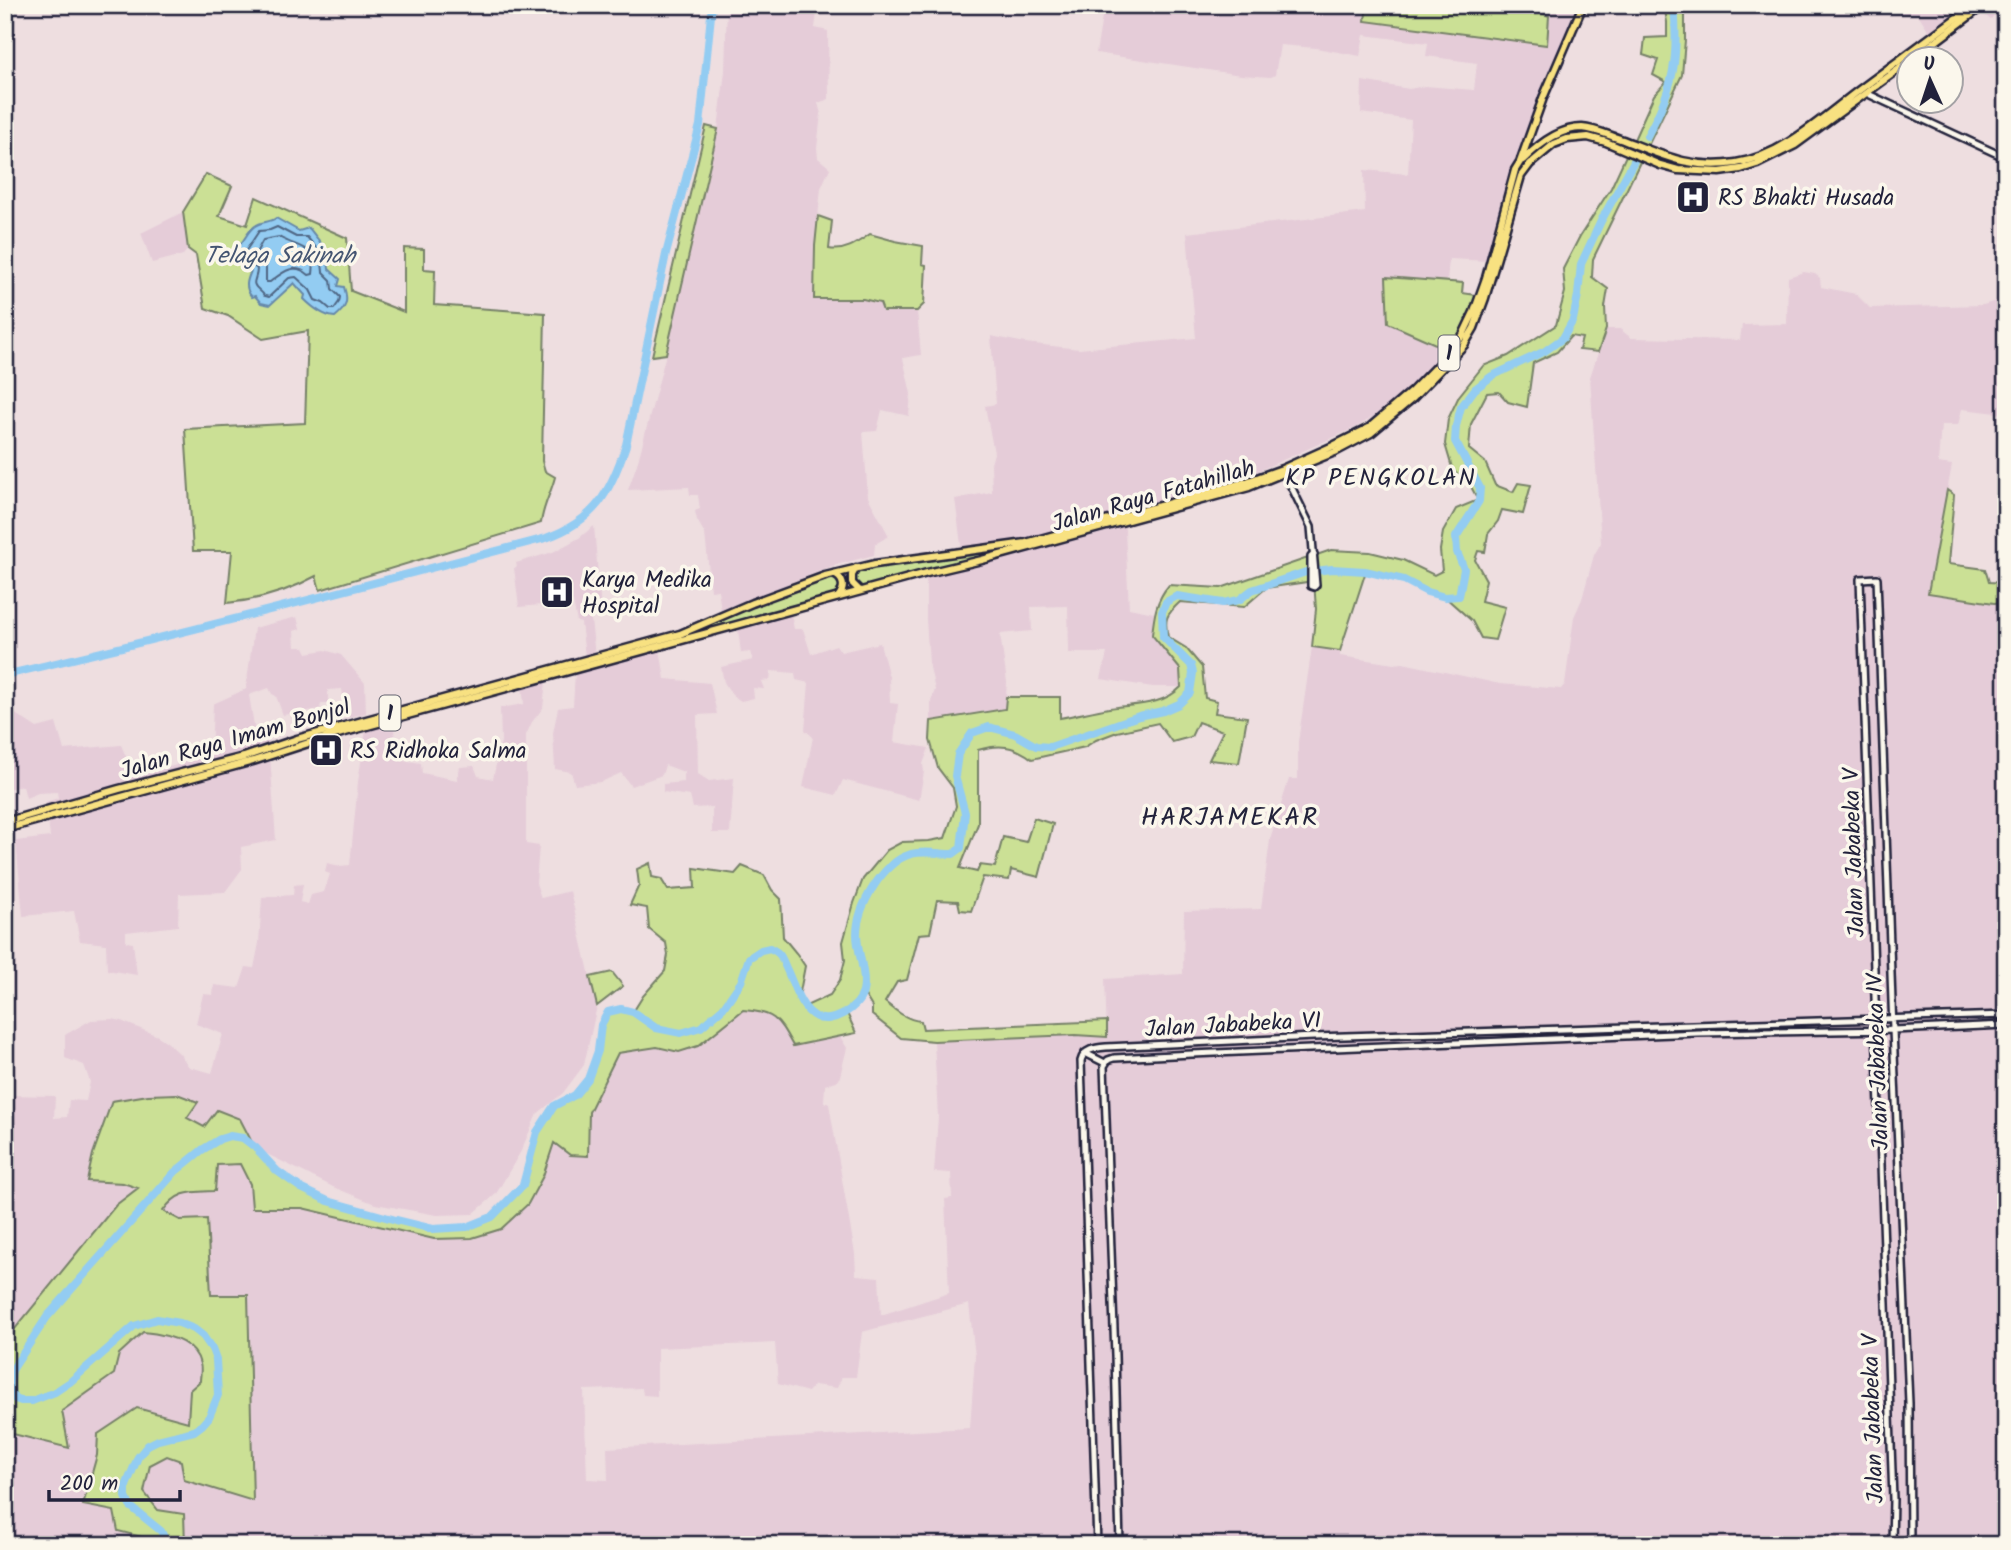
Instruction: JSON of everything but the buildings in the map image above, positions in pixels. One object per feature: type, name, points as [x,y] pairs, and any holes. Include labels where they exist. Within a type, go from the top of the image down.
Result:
[{"type":"highway","name":"1","points":[[1520,162],[1543,98],[1583,5]]},
{"type":"highway","name":"1","points":[[1520,162],[1546,140],[1566,131],[1582,128],[1619,143],[1632,144],[1685,163],[1725,164],[1750,160],[1772,151],[1808,129],[1974,5]]},
{"type":"highway","name":"1","points":[[1929,46],[1984,5]]},
{"type":"highway","name":"1","points":[[1619,143],[1626,150],[1683,171],[1720,172],[1741,169],[1789,149],[1896,70]]},
{"type":"highway","points":[[1532,130],[1546,140]]},
{"type":"highway","name":"Jalan Raya Fatahillah","points":[[833,574],[904,560],[1017,545],[1114,522],[1249,488],[1349,446],[1371,433],[1413,398],[1464,345],[1478,316],[1524,170],[1542,153],[1567,139],[1582,136],[1608,138]]},
{"type":"highway","name":"Jalan Raya Fatahillah","points":[[837,598],[1197,497],[1282,469],[1359,434],[1411,392],[1457,344],[1486,278],[1512,180],[1520,162]]},
{"type":"highway","points":[[856,568],[852,583],[860,591]]},
{"type":"highway","points":[[833,574],[843,582],[843,591],[837,598]]},
{"type":"highway","name":"Jalan Raya Imam Bonjol","points":[[5,829],[253,761],[680,634],[799,584],[833,574]]},
{"type":"highway","name":"Jalan Raya Imam Bonjol","points":[[5,822],[244,757],[297,739],[837,598]]},
{"type":"street","points":[[1866,93],[2006,158]]},
{"type":"street","points":[[1285,474],[1310,522],[1313,586]]},
{"type":"street","name":"Jalan Jababeka V","points":[[1877,578],[1860,579],[1893,1499],[1892,1545]]},
{"type":"street","name":"Jalan Jababeka IV","points":[[1877,578],[1909,1391],[1910,1545]]},
{"type":"street","points":[[1867,758],[1884,757]]},
{"type":"street","name":"Jalan Jababeka VI","points":[[1085,1053],[1106,1047],[1314,1037],[2006,1015]]},
{"type":"street","name":"Jalan Jababeka VI","points":[[1105,1063],[1114,1058],[1192,1054],[1698,1033],[2006,1025]]},
{"type":"street","points":[[1097,1545],[1081,1072],[1081,1059],[1085,1053],[1105,1063],[1121,1545]]},
{"type":"shaded area","points":[[727,5],[818,5],[815,28],[828,31],[829,99],[818,103],[821,114],[817,148],[818,158],[830,168],[821,188],[815,246],[814,299],[863,299],[880,303],[883,311],[917,311],[921,355],[903,358],[911,394],[909,416],[882,410],[877,431],[863,432],[868,497],[889,536],[875,544],[874,555],[836,565],[721,610],[718,590],[711,591],[705,534],[695,511],[700,509],[698,495],[690,495],[689,487],[628,490],[666,354],[718,129],[725,71]]},
{"type":"shaded area","points":[[1104,5],[1367,5],[1365,21],[1546,45],[1549,17],[1535,10],[1537,5],[1583,5],[1527,142],[1489,261],[1449,259],[1447,282],[1386,278],[1388,323],[1449,350],[1386,409],[1357,427],[1256,472],[1124,511],[1129,608],[1154,613],[1152,635],[1180,669],[1181,687],[1153,687],[1101,679],[1107,653],[1069,653],[1068,606],[1031,607],[1032,631],[1000,634],[1007,682],[1005,709],[931,721],[931,701],[935,690],[929,663],[926,577],[964,567],[955,499],[992,492],[991,464],[994,453],[985,406],[996,404],[991,336],[1079,349],[1196,338],[1187,233],[1365,212],[1364,170],[1408,174],[1411,120],[1361,113],[1362,81],[1409,89],[1425,86],[1474,90],[1477,63],[1426,56],[1428,43],[1364,35],[1360,56],[1280,45],[1275,75],[1271,77],[1096,53]]},
{"type":"shaded area","points":[[1872,5],[2006,5],[2006,13],[1999,11],[1991,20],[1973,6],[1932,36],[1918,14],[1871,13]]},
{"type":"shaded area","points":[[183,212],[188,249],[183,255],[152,263],[141,233]]},
{"type":"shaded area","points":[[1804,272],[1815,274],[1820,278],[1821,287],[1856,294],[1870,308],[1983,305],[2006,298],[2006,414],[1962,409],[1958,425],[1941,425],[1938,463],[1952,465],[1928,593],[1994,603],[2006,602],[2006,1545],[185,1545],[184,1514],[158,1510],[144,1492],[150,1465],[167,1456],[181,1461],[185,1480],[253,1500],[248,1295],[211,1295],[207,1220],[180,1220],[163,1211],[172,1199],[186,1192],[215,1191],[217,1165],[240,1164],[250,1184],[253,1208],[302,1208],[434,1239],[472,1238],[543,1176],[554,1143],[570,1155],[588,1155],[589,1112],[618,1053],[657,1047],[679,1052],[698,1046],[743,1010],[764,1011],[780,1022],[793,1046],[839,1035],[847,1048],[839,1080],[825,1085],[824,1102],[829,1104],[855,1254],[856,1275],[879,1277],[881,1315],[949,1293],[945,1199],[952,1198],[951,1173],[934,1172],[938,1117],[934,1041],[1075,1035],[1107,1037],[1105,979],[1183,974],[1184,911],[1261,909],[1270,840],[1289,779],[1298,779],[1298,742],[1312,647],[1340,651],[1340,656],[1403,663],[1500,684],[1561,689],[1565,684],[1574,617],[1594,555],[1601,543],[1590,377],[1606,329],[1620,329],[1631,338],[1740,340],[1742,325],[1787,324],[1788,277]],"holes":[[[969,1304],[975,1356],[970,1428],[607,1448],[608,1480],[587,1479],[584,1390],[642,1388],[643,1395],[657,1396],[657,1348],[775,1343],[778,1384],[808,1392],[814,1385],[837,1388],[842,1377],[856,1377],[862,1332]]]},
{"type":"shaded area","name":"Karya Medika Hospital","points":[[594,526],[601,611],[591,620],[595,655],[585,656],[581,623],[577,622],[573,602],[519,607],[514,568],[517,567],[516,563],[553,552],[579,538]]},
{"type":"shaded area","points":[[791,614],[794,629],[803,629],[811,654],[836,645],[841,652],[880,643],[889,677],[890,703],[898,704],[894,742],[929,748],[923,764],[919,800],[843,780],[836,795],[803,787],[813,737],[805,730],[809,683],[796,680],[795,673],[771,671],[770,680],[761,681],[764,689],[753,688],[754,698],[741,701],[732,695],[724,682],[721,667],[753,660],[750,652],[741,653],[738,629]]},
{"type":"shaded area","points":[[297,617],[300,629],[294,631],[295,647],[304,647],[307,653],[325,650],[341,655],[365,683],[366,713],[346,718],[342,689],[328,690],[328,704],[321,704],[320,709],[283,715],[276,696],[269,688],[249,695],[257,744],[269,741],[276,840],[241,847],[242,869],[225,892],[179,894],[178,926],[126,932],[126,942],[133,943],[137,975],[107,970],[106,944],[80,941],[74,911],[23,916],[16,841],[50,837],[46,802],[58,798],[57,792],[38,793],[26,798],[23,786],[6,789],[5,711],[14,713],[37,728],[56,723],[64,750],[121,745],[135,777],[211,755],[213,704],[246,689],[254,628]]},
{"type":"shaded area","points":[[660,649],[665,679],[710,683],[717,714],[697,715],[698,774],[709,781],[734,778],[730,833],[712,833],[712,807],[693,808],[690,796],[663,792],[663,784],[684,782],[684,772],[665,765],[662,775],[631,786],[621,773],[601,782],[575,785],[571,772],[555,769],[553,733],[558,708],[573,706],[575,672]]},
{"type":"shaded area","points":[[546,681],[543,708],[526,735],[526,844],[539,846],[536,883],[541,898],[570,891],[597,1006],[584,1065],[563,1093],[537,1114],[521,1151],[496,1194],[473,1214],[437,1215],[375,1204],[333,1187],[255,1148],[240,1119],[217,1110],[204,1127],[186,1118],[198,1102],[177,1094],[148,1095],[112,1101],[87,1181],[123,1183],[138,1187],[116,1205],[5,1341],[5,1095],[55,1096],[54,1118],[67,1117],[69,1100],[86,1101],[90,1082],[84,1065],[65,1058],[65,1035],[91,1020],[113,1019],[158,1036],[180,1054],[189,1067],[212,1073],[223,1034],[196,1024],[203,994],[213,995],[214,985],[239,988],[246,967],[254,968],[259,943],[262,897],[293,895],[294,885],[303,884],[300,902],[308,904],[311,895],[324,892],[330,874],[325,872],[327,863],[350,865],[366,730],[394,722],[395,759],[421,763],[422,773],[457,780],[460,767],[474,766],[478,776],[493,779],[501,741],[500,708],[524,704],[522,685]]},
{"type":"shaded area","points":[[144,1332],[165,1334],[189,1346],[200,1363],[200,1381],[190,1391],[188,1423],[137,1408],[98,1434],[97,1455],[84,1505],[114,1511],[118,1530],[150,1539],[152,1545],[5,1545],[5,1432],[69,1448],[62,1411],[114,1374],[119,1354]]},
{"type":"green space","points":[[1367,5],[1537,5],[1535,10],[1549,16],[1547,45],[1365,21]]},
{"type":"green space","points":[[1664,5],[1689,5],[1685,14],[1682,75],[1646,150],[1702,165],[1750,160],[1792,139],[1896,62],[1896,70],[1812,133],[1741,169],[1689,171],[1642,158],[1593,259],[1592,277],[1608,289],[1606,329],[1598,352],[1579,350],[1582,338],[1571,336],[1557,352],[1533,363],[1527,407],[1508,402],[1499,392],[1487,393],[1471,424],[1469,449],[1485,462],[1495,485],[1513,492],[1518,483],[1531,485],[1523,514],[1502,510],[1488,534],[1485,552],[1478,551],[1475,560],[1486,580],[1481,601],[1505,607],[1495,640],[1481,638],[1472,621],[1445,597],[1427,592],[1404,580],[1366,571],[1340,651],[1312,647],[1316,609],[1314,581],[1266,588],[1244,607],[1180,602],[1167,618],[1168,637],[1186,648],[1202,667],[1205,698],[1217,701],[1215,713],[1247,717],[1239,763],[1209,760],[1223,731],[1198,722],[1191,737],[1172,742],[1158,723],[1117,732],[1085,747],[1032,759],[1006,747],[978,750],[978,824],[960,868],[977,872],[980,865],[995,867],[1003,837],[1026,842],[1034,818],[1053,824],[1039,877],[1011,870],[1009,880],[983,877],[971,911],[960,910],[958,901],[937,900],[930,933],[919,934],[907,980],[897,982],[885,1002],[906,1017],[921,1021],[923,1029],[1107,1021],[1107,1037],[1075,1035],[934,1041],[901,1038],[872,1015],[872,1007],[863,992],[857,1004],[846,1011],[856,1033],[793,1046],[779,1023],[769,1015],[743,1010],[698,1046],[679,1052],[657,1047],[618,1053],[589,1112],[588,1156],[570,1155],[554,1143],[543,1176],[528,1204],[501,1229],[472,1238],[434,1239],[302,1208],[252,1208],[250,1184],[240,1164],[217,1165],[215,1191],[192,1192],[180,1196],[163,1211],[180,1220],[207,1219],[211,1295],[248,1295],[253,1501],[184,1480],[181,1461],[167,1456],[150,1465],[144,1492],[158,1510],[184,1514],[185,1545],[152,1545],[150,1539],[118,1531],[114,1511],[83,1505],[97,1455],[98,1434],[137,1408],[188,1422],[190,1390],[200,1381],[201,1366],[192,1349],[160,1334],[143,1332],[119,1354],[114,1374],[62,1411],[69,1448],[5,1432],[5,1341],[116,1205],[138,1188],[123,1183],[87,1181],[93,1154],[112,1101],[148,1095],[177,1094],[198,1102],[187,1118],[204,1127],[217,1110],[240,1119],[255,1148],[277,1171],[301,1188],[328,1201],[433,1229],[467,1227],[492,1217],[523,1185],[537,1132],[554,1106],[575,1095],[588,1079],[598,1051],[601,1025],[608,1012],[621,1009],[633,1012],[665,971],[668,955],[666,943],[649,929],[647,908],[630,905],[639,885],[637,869],[650,863],[652,877],[661,879],[668,890],[695,888],[694,868],[735,874],[742,866],[764,875],[772,890],[781,899],[783,937],[805,966],[799,997],[804,1007],[830,995],[840,980],[845,960],[843,942],[854,903],[863,879],[887,850],[902,842],[945,838],[956,806],[953,788],[938,768],[930,740],[931,721],[1005,709],[1006,697],[1060,697],[1060,718],[1166,698],[1181,687],[1180,669],[1152,635],[1158,602],[1169,585],[1221,588],[1331,550],[1370,552],[1403,560],[1434,575],[1442,571],[1440,550],[1443,532],[1456,509],[1478,500],[1468,481],[1453,471],[1445,444],[1448,419],[1459,396],[1483,366],[1508,356],[1556,325],[1565,292],[1563,269],[1580,236],[1611,188],[1628,151],[1642,157],[1645,150],[1632,144],[1654,95],[1666,82],[1653,75],[1658,60],[1643,55],[1645,38],[1667,37]]},
{"type":"green space","points":[[1937,32],[1941,37],[1929,46],[1918,46]]},
{"type":"green space","points":[[706,126],[718,129],[666,354],[652,356]]},
{"type":"green space","points":[[206,174],[232,186],[219,216],[247,225],[256,197],[347,238],[351,291],[404,312],[404,248],[424,249],[424,269],[435,270],[434,305],[545,313],[542,461],[545,471],[555,477],[541,523],[320,590],[316,576],[273,594],[227,603],[232,551],[193,551],[185,429],[305,423],[308,331],[263,339],[228,316],[205,308],[196,255],[188,249],[183,212]]},
{"type":"green space","points":[[818,216],[832,221],[829,249],[846,248],[870,234],[923,246],[922,264],[926,265],[924,304],[917,311],[883,311],[880,303],[863,299],[814,299]]},
{"type":"green space","points":[[1386,277],[1463,283],[1462,293],[1476,295],[1465,325],[1449,350],[1388,323]]},
{"type":"green space","points":[[1947,490],[1954,495],[1948,564],[1985,569],[1989,582],[2006,583],[2006,602],[1994,603],[1928,593]]},
{"type":"green space","points":[[1115,524],[860,591],[854,586],[856,568],[1017,545]]},
{"type":"green space","points":[[825,576],[840,578],[841,595],[533,679],[532,674],[680,634]]},
{"type":"green space","points":[[612,972],[623,986],[597,1006],[590,977]]},
{"type":"water","name":"Telaga Sakinah","points":[[276,218],[299,231],[309,228],[327,251],[329,269],[340,279],[338,286],[344,287],[346,297],[344,308],[335,317],[322,313],[311,305],[294,283],[270,305],[261,303],[249,294],[247,284],[251,271],[240,265],[236,248],[255,226]]},
{"type":"waterway","points":[[5,675],[208,626],[546,538],[577,523],[589,513],[607,491],[626,445],[666,254],[700,125],[712,5]]},
{"type":"waterway","points":[[1647,136],[1669,88],[1676,42],[1674,5]]},
{"type":"waterway","points":[[168,1545],[161,1531],[130,1506],[126,1497],[126,1486],[138,1457],[148,1445],[194,1431],[209,1417],[218,1395],[216,1360],[203,1336],[179,1323],[157,1319],[134,1326],[55,1392],[32,1401],[21,1401],[15,1399],[9,1384],[12,1370],[47,1317],[175,1172],[202,1150],[230,1136],[243,1138],[277,1171],[301,1188],[328,1201],[433,1229],[467,1227],[492,1217],[523,1185],[537,1132],[554,1106],[575,1095],[588,1079],[598,1051],[601,1025],[608,1012],[621,1009],[633,1012],[656,1028],[681,1033],[701,1027],[723,1008],[741,982],[749,958],[770,948],[781,957],[805,1008],[816,1017],[836,1017],[856,1004],[863,992],[864,978],[858,948],[858,923],[874,886],[891,866],[911,854],[953,854],[961,848],[965,813],[955,776],[958,754],[972,733],[989,727],[1015,734],[1036,746],[1050,747],[1139,716],[1163,711],[1179,704],[1190,693],[1193,673],[1191,665],[1163,637],[1162,612],[1166,602],[1177,596],[1223,603],[1239,600],[1252,590],[1306,572],[1332,569],[1365,571],[1404,580],[1427,592],[1445,597],[1459,596],[1464,569],[1457,552],[1456,537],[1479,501],[1480,488],[1455,441],[1461,407],[1475,389],[1492,376],[1545,351],[1563,338],[1573,320],[1581,264],[1634,161]]},
{"type":"place","name":"RS Bhakti Husada","points":[[1693,197]]},
{"type":"place","name":"Karya Medika Hospital","points":[[557,592]]},
{"type":"place","name":"RS Ridhoka Salma","points":[[326,750]]},
{"type":"district","name":"KP PENGKOLAN","points":[[1381,477]]},
{"type":"district","name":"HARJAMEKAR","points":[[1230,816]]}]
